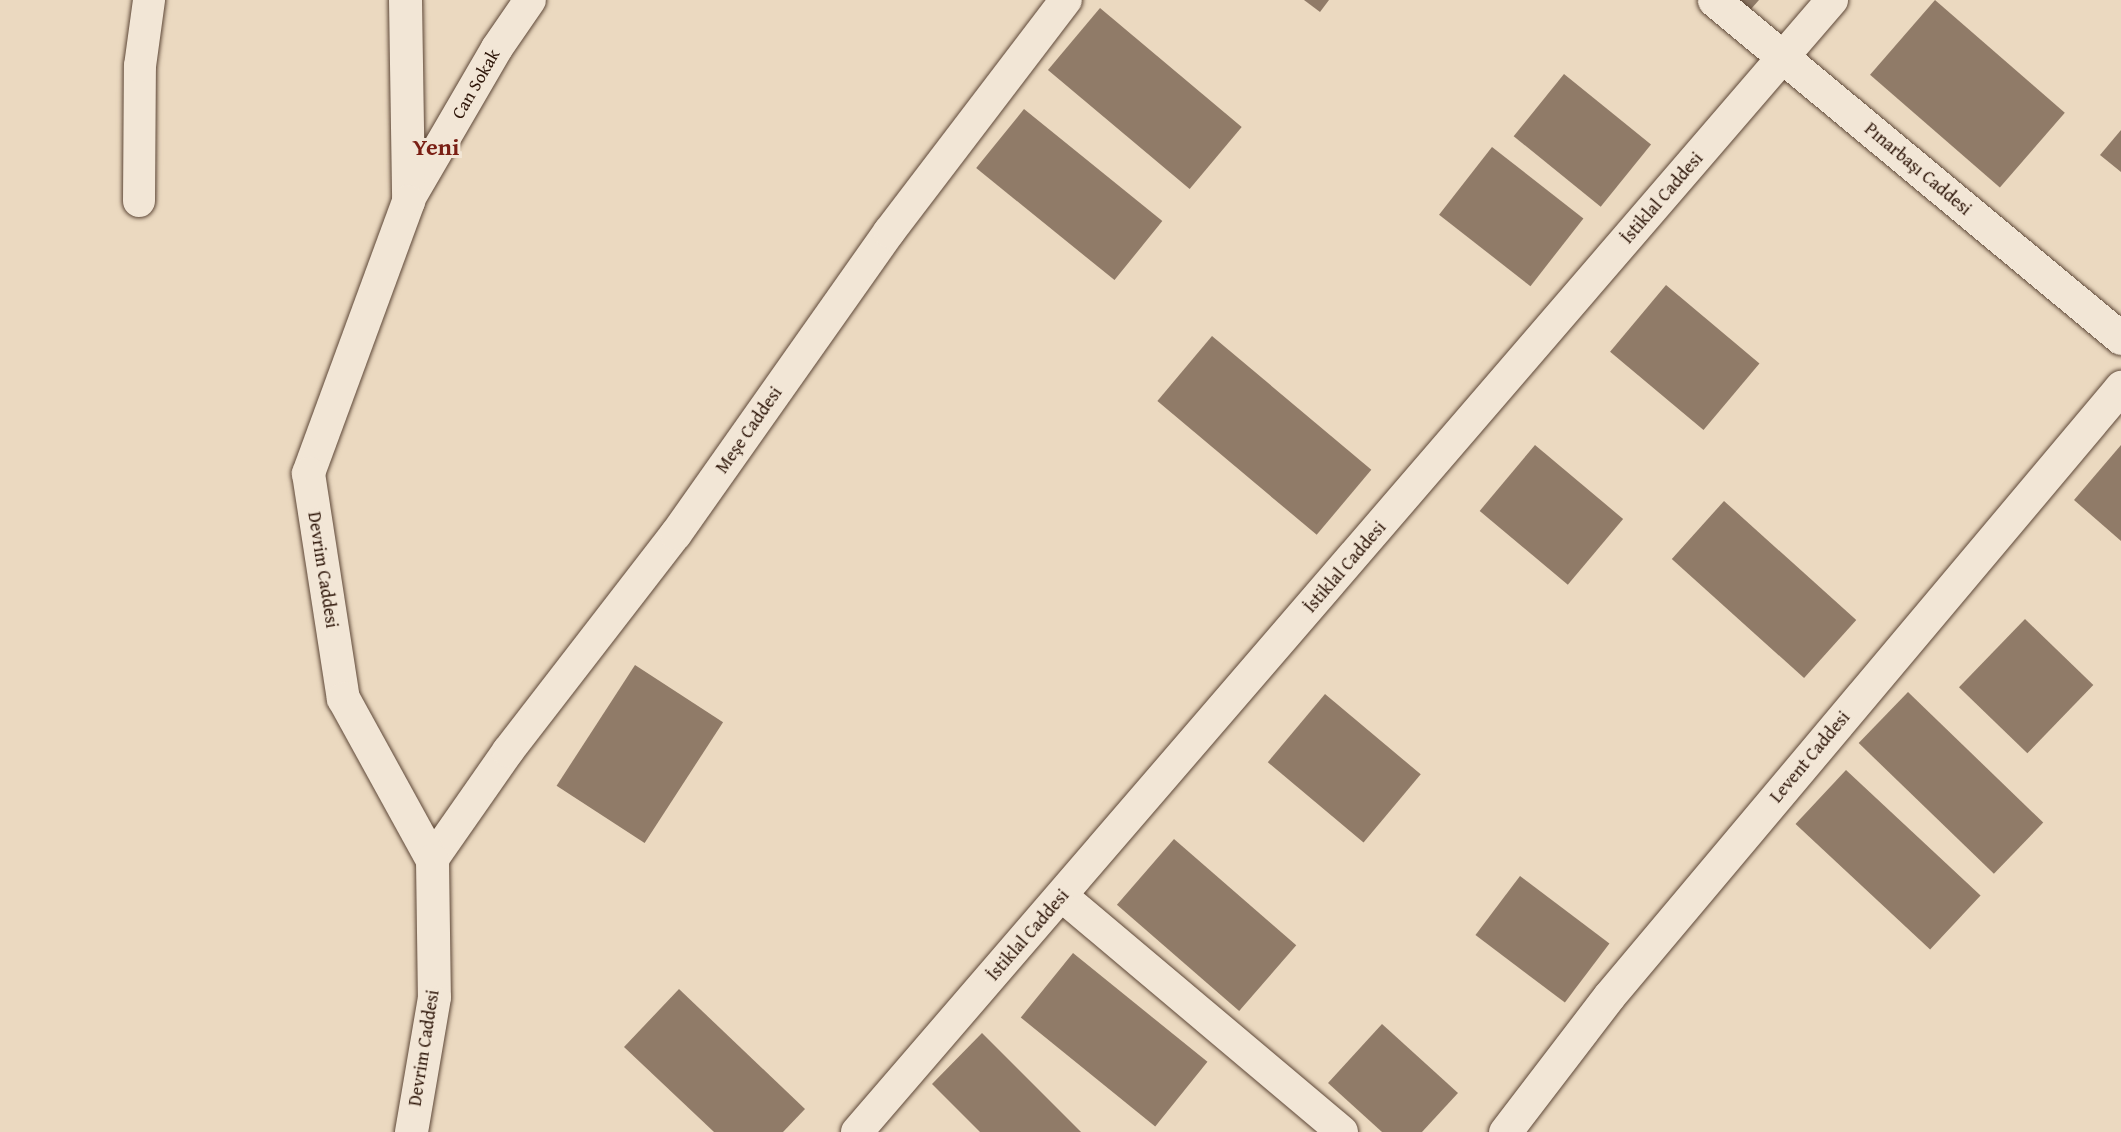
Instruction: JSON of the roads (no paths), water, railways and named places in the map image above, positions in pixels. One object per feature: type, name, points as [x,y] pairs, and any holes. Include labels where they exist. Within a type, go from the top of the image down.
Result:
[{"type":"street","points":[[139,201],[140,66],[149,0]]},
{"type":"street","name":"Devrim Caddesi","points":[[405,0],[408,201],[308,473],[343,698],[432,860],[434,997],[411,1132]]},
{"type":"street","name":"Can Sokak","points":[[408,201],[497,48],[530,0]]},
{"type":"street","name":"Meşe Caddesi","points":[[432,860],[508,751],[676,534],[889,232],[1066,0]]},
{"type":"street","name":"Pınarbaşı Caddesi","points":[[1714,0],[2121,338]]},
{"type":"street","name":"İstiklal Caddesi","points":[[857,1132],[1832,0]]},
{"type":"street","name":"Levent Caddesi","points":[[1505,1132],[1609,996],[2121,387]]},
{"type":"street","points":[[1062,896],[1342,1132]]},
{"type":"district","name":"Yeni","points":[[436,147]]}]
